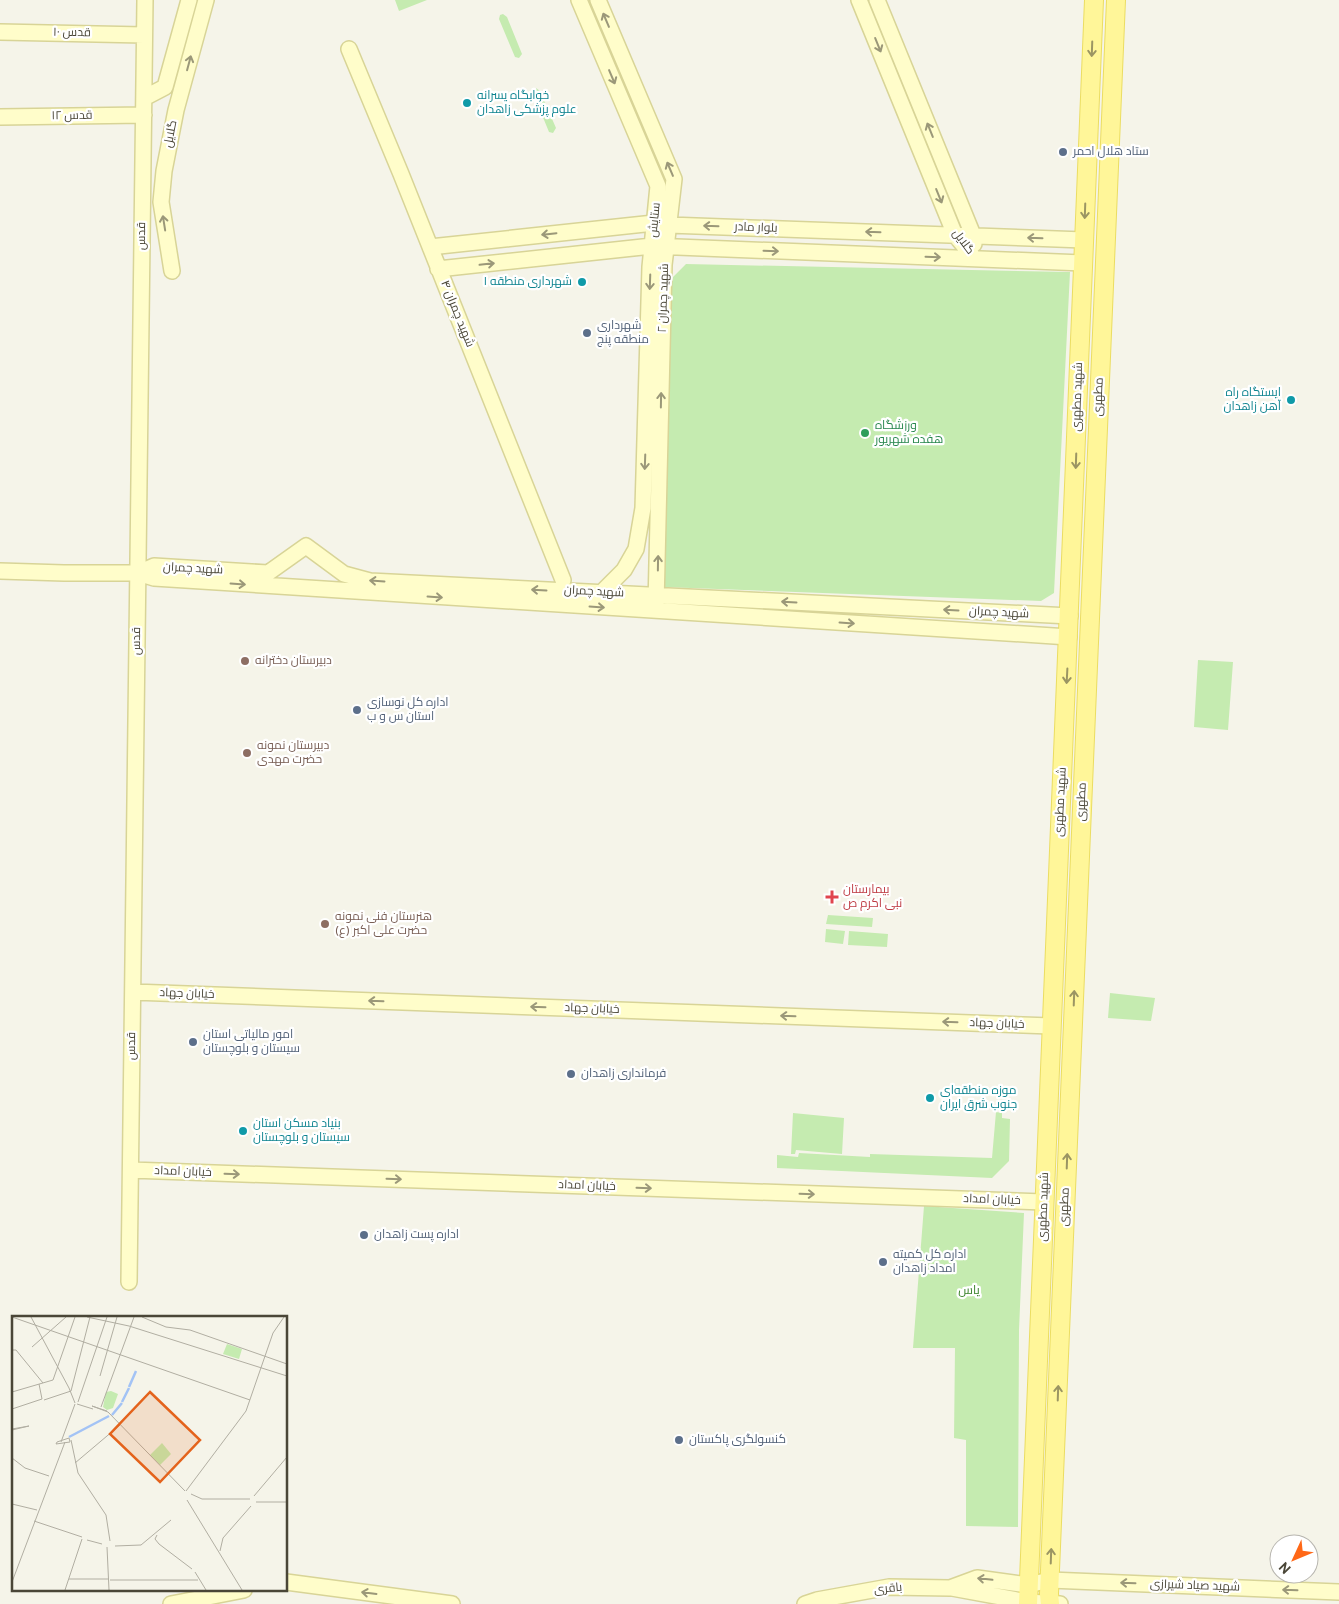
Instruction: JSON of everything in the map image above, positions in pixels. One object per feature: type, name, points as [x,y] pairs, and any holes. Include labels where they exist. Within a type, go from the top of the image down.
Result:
[{"type":"main road","name":"شهید مطهری","points":[[1028,1597],[1094,0]]},
{"type":"main road","name":"مطهری","points":[[1050,1604],[1116,0]]},
{"type":"main road","points":[[1084,240],[1105,252]]},
{"type":"main road","points":[[1083,263],[1105,252]]},
{"type":"main road","points":[[1044,1206],[1065,1209]]},
{"type":"street","name":"قدس","points":[[129,1282],[145,0]]},
{"type":"street","points":[[144,98],[166,87],[189,0]]},
{"type":"street","name":"گلایل","points":[[172,271],[161,202],[164,171],[176,110],[206,0]]},
{"type":"street","name":"ستایش","points":[[579,0],[658,186],[662,224],[659,247],[650,267],[643,508],[636,549],[624,570],[601,593]]},
{"type":"street","points":[[598,0],[674,179],[662,224]]},
{"type":"street","name":"گلایل","points":[[859,0],[955,234],[974,258]]},
{"type":"street","name":"گلایل","points":[[877,0],[973,235],[974,258]]},
{"type":"street","name":"قدس ۱۰","points":[[0,32],[144,34]]},
{"type":"street","name":"شهید چمران ۴","points":[[348,49],[401,174],[563,580]]},
{"type":"street","name":"قدس ۱۲","points":[[0,117],[144,116]]},
{"type":"street","name":"بلوار مادر","points":[[430,247],[662,224],[1084,240]]},
{"type":"street","points":[[826,230],[835,253]]},
{"type":"street","name":"بلوار مادر","points":[[438,269],[659,247],[1083,263]]},
{"type":"street","name":"شهید چمران ۲","points":[[655,611],[657,596],[664,265],[659,247]]},
{"type":"street","name":"شهید چمران","points":[[138,573],[154,566],[268,573],[306,546],[344,574],[370,581],[1070,616]]},
{"type":"street","name":"شهید چمران","points":[[0,571],[138,573],[154,578],[1069,637]]},
{"type":"street","name":"خیابان جهاد","points":[[133,992],[1052,1026]]},
{"type":"street","name":"خیابان امداد","points":[[131,1170],[1044,1206]]},
{"type":"street","points":[[946,1588],[977,1578],[1050,1604],[1060,1604]]},
{"type":"street","name":"شهید صیاد شیرازی","points":[[1028,1597],[1050,1580],[1339,1592]]},
{"type":"street","points":[[288,1582],[452,1604]]},
{"type":"street","name":"باقری","points":[[805,1604],[888,1586],[946,1588]]},
{"type":"street","points":[[946,1588],[988,1604]]},
{"type":"street","points":[[171,1604],[234,1592]]},
{"type":"green space","points":[[395,0],[427,0],[399,11]]},
{"type":"green space","points":[[503,14],[507,17],[522,54],[519,58],[515,57],[499,19],[500,15]]},
{"type":"green space","points":[[536,88],[540,91],[556,128],[553,133],[549,132],[533,93]]},
{"type":"green space","name":"ورزشگاه هفده شهریور","points":[[686,264],[1070,272],[1054,593],[1041,601],[664,587],[671,279]]},
{"type":"green space","points":[[1198,660],[1233,662],[1228,730],[1194,727]]},
{"type":"green space","points":[[828,915],[873,918],[872,927],[826,924]]},
{"type":"green space","points":[[826,929],[845,931],[843,944],[825,942]]},
{"type":"green space","points":[[849,931],[888,934],[887,947],[848,945]]},
{"type":"green space","points":[[1110,993],[1155,998],[1151,1021],[1108,1018]]},
{"type":"green space","points":[[996,1112],[1002,1113],[1002,1118],[1010,1119],[1009,1161],[992,1178],[777,1168],[777,1155],[798,1157],[799,1153],[870,1157],[870,1154],[992,1158]]},
{"type":"green space","points":[[793,1113],[844,1118],[842,1154],[796,1150],[795,1154],[791,1154]]},
{"type":"green space","name":"یاس","points":[[924,1206],[1024,1213],[1019,1330],[1018,1527],[966,1526],[966,1440],[954,1438],[955,1348],[913,1348]]},
{"type":"place","name":"خوابگاه پسرانه علوم پزشکی زاهدان","points":[[467,103]]},
{"type":"place","name":"ستاد هلال احمر","points":[[1063,152]]},
{"type":"place","name":"شهرداری منطقه ۱","points":[[582,282]]},
{"type":"place","name":"شهرداری منطقه پنج","points":[[587,333]]},
{"type":"place","name":"ایستگاه راه آهن زاهدان","points":[[1291,400]]},
{"type":"place","name":"ورزشگاه هفده شهریور","points":[[865,433]]},
{"type":"place","name":"دبیرستان دخترانه","points":[[245,661]]},
{"type":"place","name":"اداره کل نوسازی استان س و ب","points":[[357,710]]},
{"type":"place","name":"دبیرستان نمونه حضرت مهدی","points":[[247,753]]},
{"type":"place","name":"بیمارستان نبی اکرم ص","points":[[832,897]]},
{"type":"place","name":"هنرستان فنی نمونه حضرت علی اکبر (ع)","points":[[325,924]]},
{"type":"place","name":"امور مالیاتی استان سیستان و بلوچستان","points":[[193,1042]]},
{"type":"place","name":"فرمانداری زاهدان","points":[[571,1074]]},
{"type":"place","name":"موزه منطقه‌ای جنوب شرق ایران","points":[[930,1098]]},
{"type":"place","name":"بنیاد مسکن استان سیستان و بلوچستان","points":[[243,1131]]},
{"type":"place","name":"اداره پست زاهدان","points":[[364,1235]]},
{"type":"place","name":"اداره کل کمیته امداد زاهدان","points":[[883,1262]]},
{"type":"place","name":"کنسولگری پاکستان","points":[[679,1440]]}]
